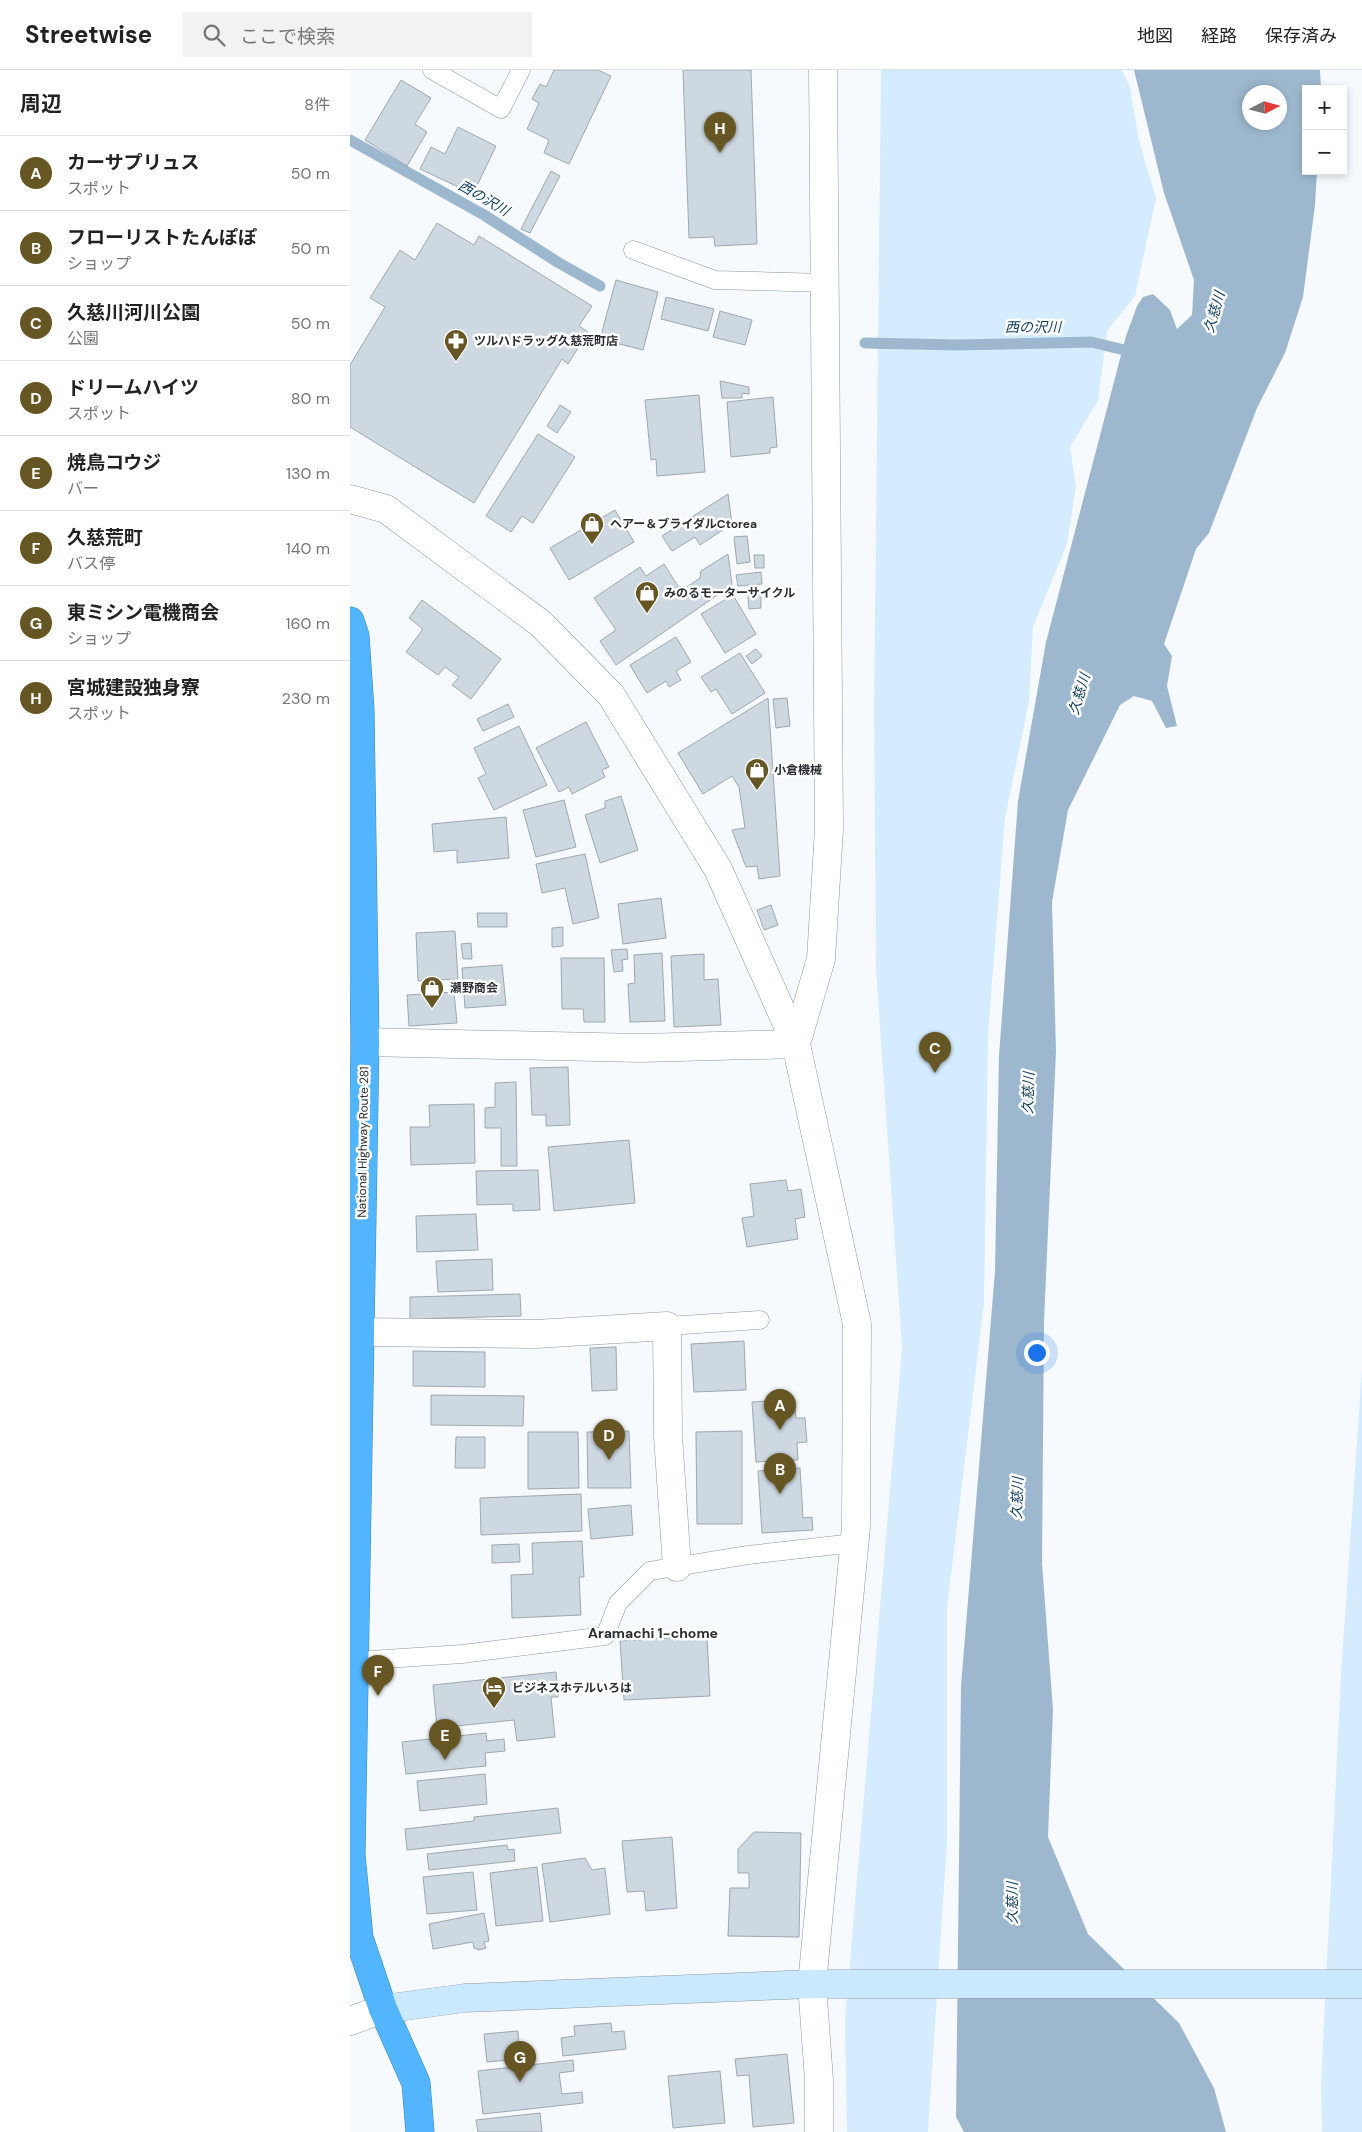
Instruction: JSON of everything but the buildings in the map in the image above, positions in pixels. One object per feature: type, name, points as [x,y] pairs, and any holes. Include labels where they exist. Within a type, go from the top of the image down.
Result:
[{"type":"highway","name":"National Highway Route 281","points":[[350,621],[354,636],[365,1042],[351,1855],[359,1938],[383,2009],[416,2083],[420,2132]]},
{"type":"street","points":[[796,1044],[821,959],[829,829],[823,70]]},
{"type":"street","points":[[350,499],[386,509],[540,623],[611,695],[718,869],[796,1044],[857,1324],[856,1527],[824,1984],[819,2080],[820,2132]]},
{"type":"street","points":[[365,1042],[640,1048],[796,1044]]},
{"type":"street","points":[[359,1332],[536,1334],[667,1326],[668,1436],[677,1567]]},
{"type":"street","points":[[350,2021],[383,2009],[465,1998],[824,1984],[1362,1984]]},
{"type":"lane","points":[[432,70],[501,109],[521,70]]},
{"type":"lane","points":[[633,250],[715,280],[826,283]]},
{"type":"lane","points":[[667,1326],[760,1320]]},
{"type":"lane","points":[[355,1661],[462,1654],[605,1636],[618,1603],[650,1571],[748,1555],[854,1544]]},
{"type":"shaded area","points":[[881,70],[1122,70],[1130,87],[1139,141],[1156,198],[1135,296],[1107,331],[1098,401],[1070,447],[1076,486],[1067,544],[1033,627],[1029,702],[1005,818],[988,1034],[984,1303],[947,1608],[947,1842],[928,2132],[847,2132],[845,2020],[902,1348],[876,969],[874,709]]},
{"type":"shaded area","points":[[1362,1368],[1362,2132],[1322,2132],[1321,2084],[1341,1674]]},
{"type":"water","name":"久慈川","points":[[1134,70],[1320,70],[1321,85],[1302,85],[1302,175],[1317,175],[1315,205],[1303,297],[1285,353],[1257,408],[1209,533],[1196,549],[1164,644],[1172,656],[1167,686],[1177,726],[1166,728],[1152,701],[1134,696],[1120,705],[1068,810],[1052,902],[1056,1051],[1044,1321],[1042,1563],[1053,1710],[1048,1837],[1088,1934],[1179,2023],[1214,2088],[1226,2132],[964,2132],[956,2117],[961,1686],[995,1271],[999,1056],[1018,801],[1046,642],[1126,336],[1137,306],[1143,297],[1153,294],[1170,310],[1177,329],[1192,315],[1194,280],[1164,193]]},
{"type":"waterway","name":"西の沢川","points":[[350,140],[484,215],[559,263],[600,286]]},
{"type":"waterway","name":"西の沢川","points":[[865,343],[958,345],[1091,342],[1137,353]]},
{"type":"place","name":"宮城建設独身寮","points":[[720,153]]},
{"type":"place","name":"ツルハドラッグ久慈荒町店","points":[[456,362]]},
{"type":"place","name":"ヘアー＆ブライダルCtorea","points":[[592,545]]},
{"type":"place","name":"みのるモーターサイクル","points":[[647,614]]},
{"type":"place","name":"小倉機械","points":[[757,791]]},
{"type":"place","name":"瀬野商会","points":[[432,1009]]},
{"type":"place","name":"久慈川河川公園","points":[[935,1073]]},
{"type":"place","name":"カーサプリュス","points":[[780,1430]]},
{"type":"place","name":"ドリームハイツ","points":[[609,1460]]},
{"type":"place","name":"フローリストたんぽぽ","points":[[780,1494]]},
{"type":"place","name":"久慈荒町","points":[[378,1696]]},
{"type":"place","name":"ビジネスホテルいろは","points":[[494,1709]]},
{"type":"place","name":"焼鳥コウジ","points":[[445,1760]]},
{"type":"place","name":"東ミシン電機商会","points":[[520,2082]]},
{"type":"district","name":"Aramachi 1-chome","points":[[653,1633]]}]
